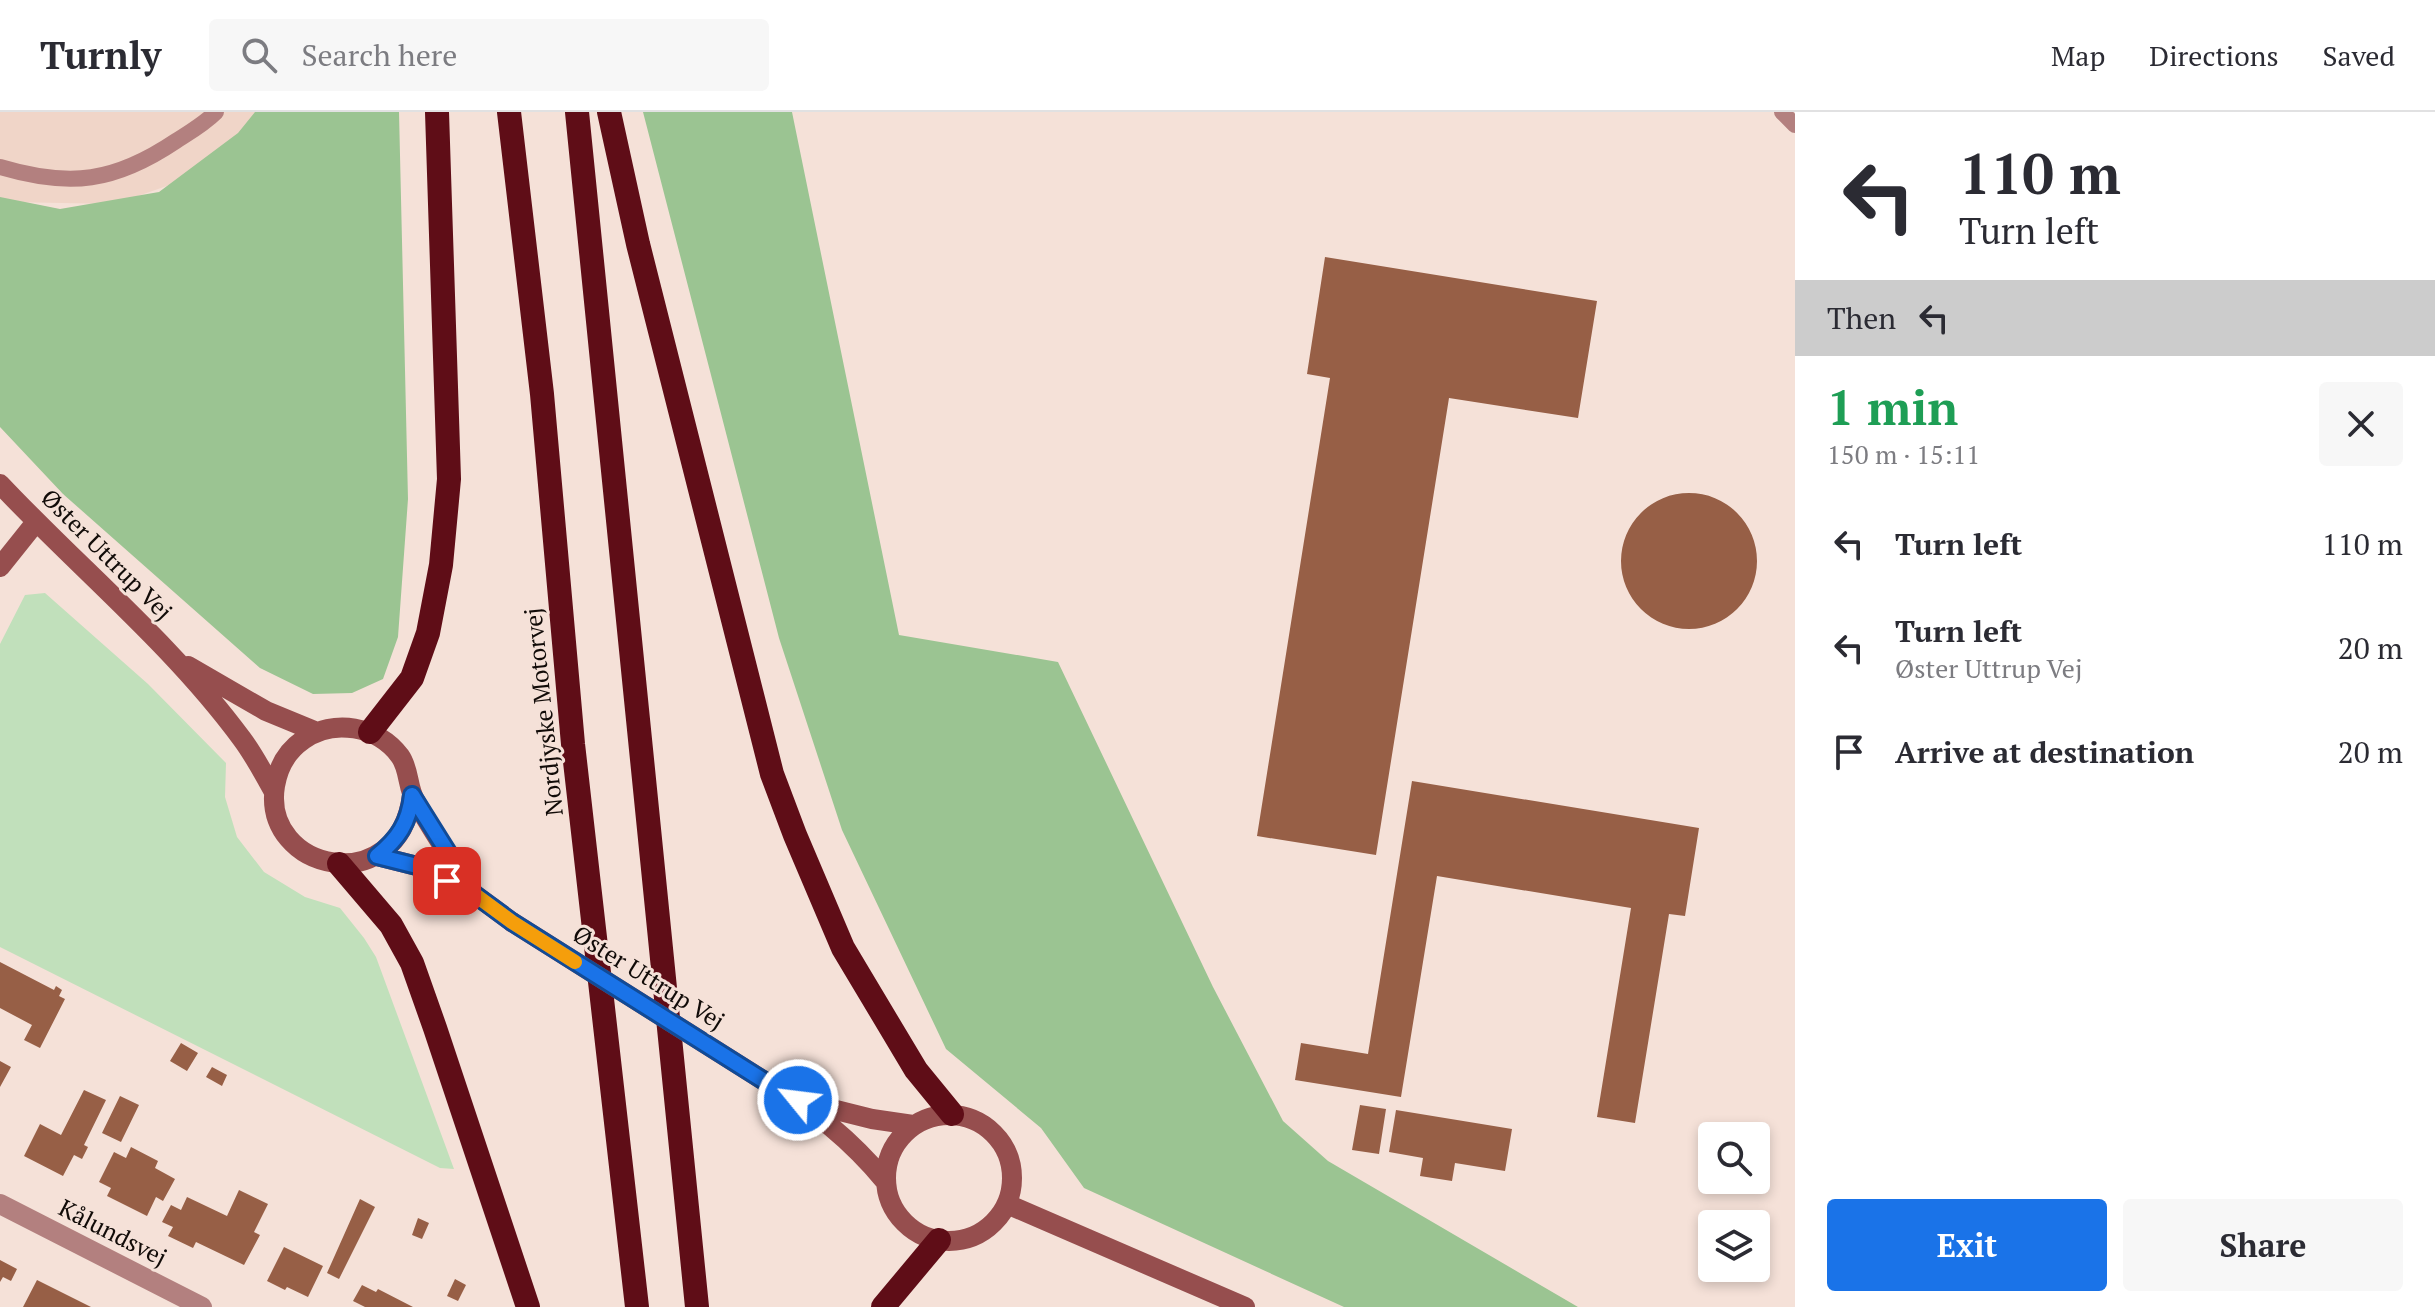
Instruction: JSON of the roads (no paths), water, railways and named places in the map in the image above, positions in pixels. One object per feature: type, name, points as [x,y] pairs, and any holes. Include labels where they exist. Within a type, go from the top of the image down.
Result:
[{"type":"highway","points":[[370,732],[412,678],[428,633],[441,565],[449,479],[437,112]]},
{"type":"highway","name":"Nordjyske Motorvej","points":[[509,112],[542,394],[573,744],[637,1307]]},
{"type":"highway","points":[[577,112],[697,1307]]},
{"type":"highway","points":[[609,112],[638,244],[772,774],[843,948],[909,1060],[952,1114]]},
{"type":"highway","points":[[339,864],[391,925],[412,963],[528,1307]]},
{"type":"highway","points":[[883,1307],[939,1240]]},
{"type":"street","name":"Øster Uttrup Vej","points":[[0,484],[178,660],[243,740],[274,792]]},
{"type":"street","points":[[0,567],[36,522]]},
{"type":"street","name":"Øster Uttrup Vej","points":[[178,660],[266,711],[317,732]]},
{"type":"street","points":[[334,727],[352,727],[370,732],[387,743],[400,757],[409,775],[412,795],[410,814],[391,844],[377,856],[359,863],[339,864],[318,860],[300,849],[285,833],[276,813],[274,792],[277,776],[283,762],[303,740],[317,732],[334,727]]},
{"type":"street","name":"Øster Uttrup Vej","points":[[412,795],[474,894]]},
{"type":"street","name":"Øster Uttrup Vej","points":[[377,856],[421,867],[474,894],[512,922],[798,1100],[861,1151],[885,1181]]},
{"type":"street","name":"Øster Uttrup Vej","points":[[798,1100],[872,1119],[913,1125]]},
{"type":"street","points":[[952,1114],[972,1118],[990,1129],[1003,1144],[1011,1164],[1013,1184],[1007,1204],[995,1221],[979,1234],[960,1240],[939,1240],[919,1234],[901,1220],[890,1202],[885,1181],[886,1165],[892,1149],[913,1125],[932,1116],[952,1114]]},
{"type":"street","name":"Kålundsvej","points":[[0,1204],[202,1307]]},
{"type":"street","points":[[1007,1204],[1245,1307]]},
{"type":"lane","points":[[0,167],[53,178],[116,173],[148,160],[208,121],[216,112]]},
{"type":"lane","points":[[1782,112],[1795,125]]}]
